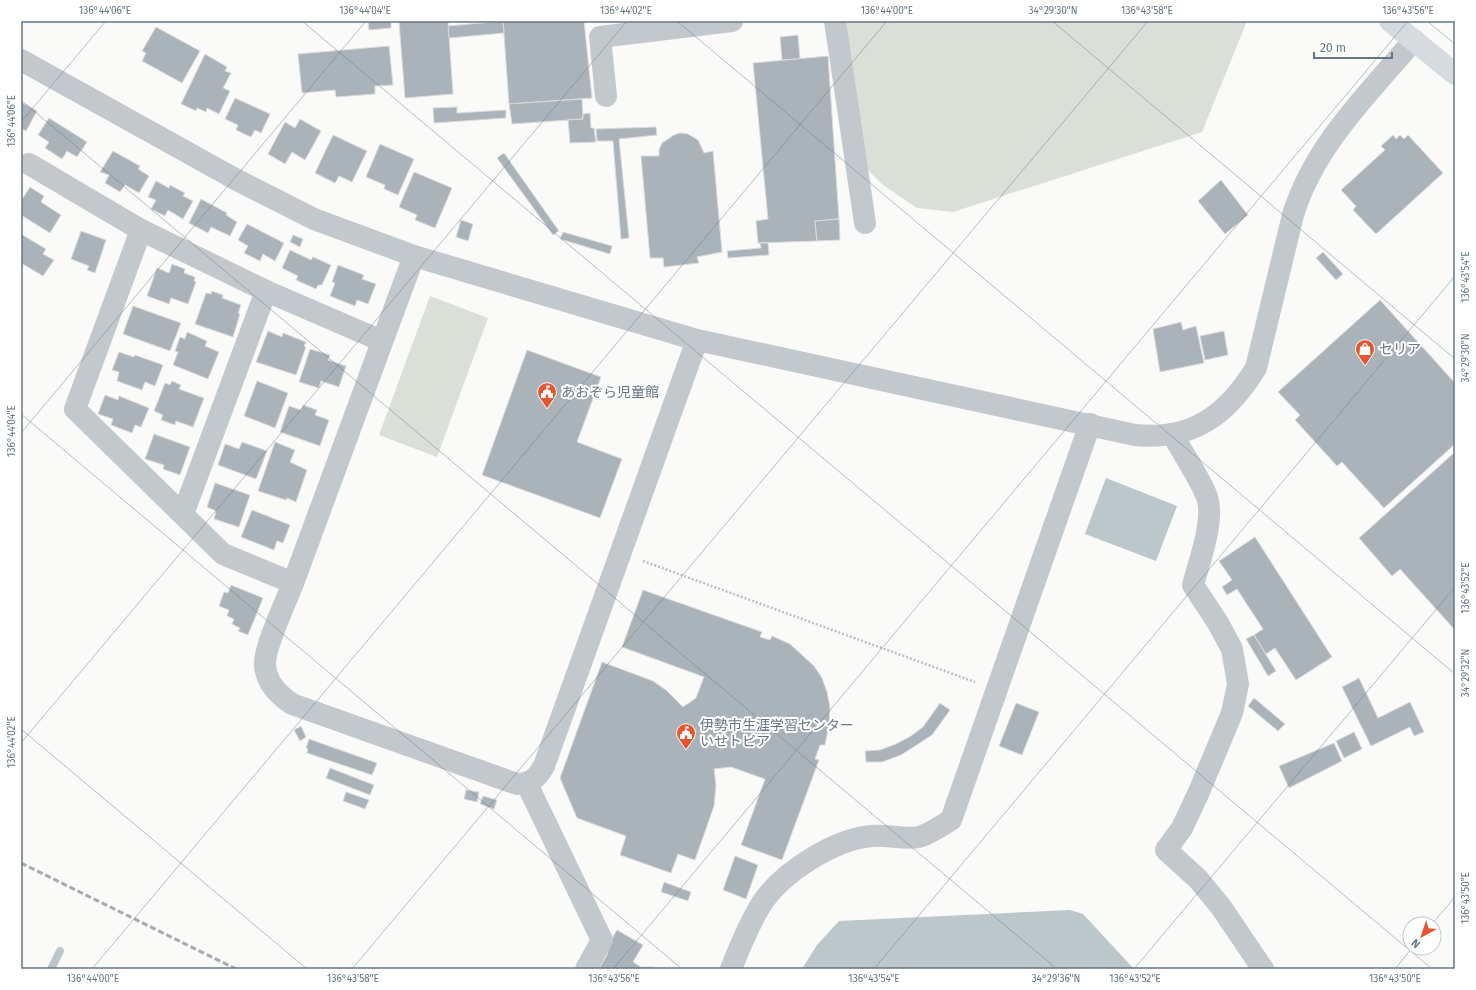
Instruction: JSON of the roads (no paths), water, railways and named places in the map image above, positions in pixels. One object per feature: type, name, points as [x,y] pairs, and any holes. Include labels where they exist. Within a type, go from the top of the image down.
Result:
[{"type":"main road","points":[[1390,21],[1455,74]]},
{"type":"street","points":[[606,96],[600,37],[732,21]]},
{"type":"street","points":[[836,21],[864,223]]},
{"type":"street","points":[[21,60],[237,180],[314,219],[414,256],[697,340],[1090,424],[1135,435],[1153,437],[1173,435],[1196,427],[1212,419],[1225,408],[1246,384],[1256,368],[1293,215],[1308,177],[1331,139],[1414,40]]},
{"type":"street","points":[[29,164],[141,230],[266,291],[382,341]]},
{"type":"street","points":[[141,230],[76,409],[223,554],[293,583]]},
{"type":"street","points":[[414,256],[266,652],[265,666],[269,681],[279,695],[292,704],[517,784],[526,784],[537,778],[544,766],[697,340]]},
{"type":"street","points":[[183,514],[266,291]]},
{"type":"street","points":[[731,969],[746,931],[763,902],[783,880],[813,858],[838,845],[870,836],[919,837],[951,820],[998,690],[1090,424]]},
{"type":"street","points":[[1173,435],[1207,498],[1209,511],[1206,537],[1193,585],[1218,623],[1232,649],[1238,684],[1232,713],[1198,794],[1182,828],[1166,850],[1198,879],[1221,907],[1263,969]]},
{"type":"street","points":[[526,784],[602,940],[586,969]]},
{"type":"waterway","points":[[51,969],[60,951]]},
{"type":"railway","points":[[21,863],[236,969]]},
{"type":"place","name":"セリア","points":[[1365,366]]},
{"type":"place","name":"あおぞら児童館","points":[[547,409]]},
{"type":"place","name":"伊勢市生涯学習センター いせトピア","points":[[686,750]]}]
